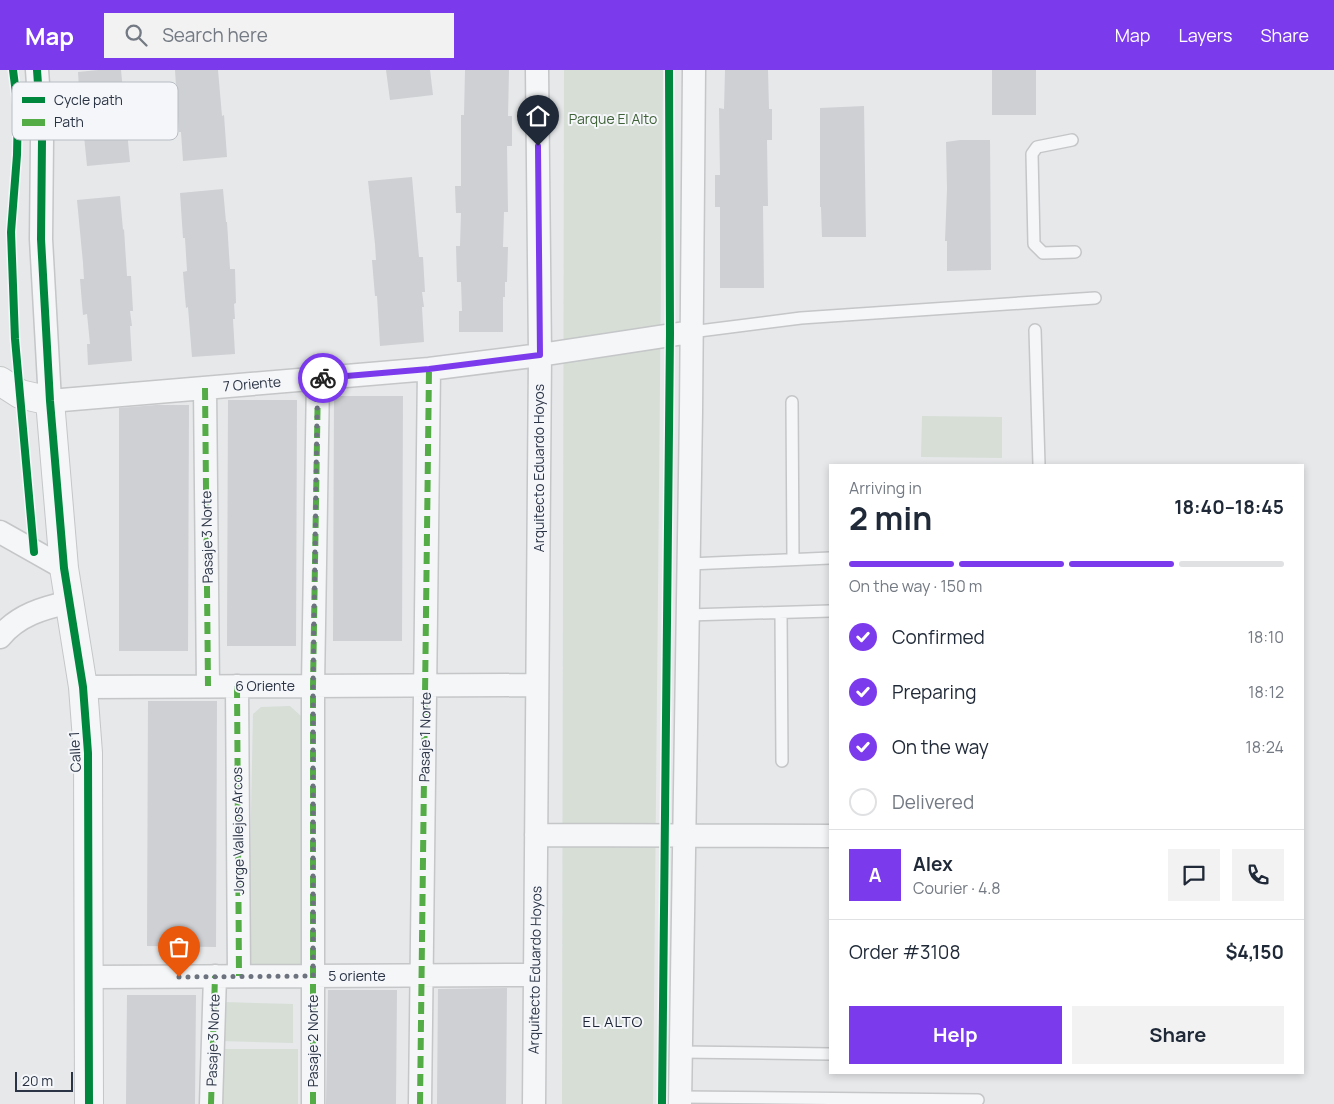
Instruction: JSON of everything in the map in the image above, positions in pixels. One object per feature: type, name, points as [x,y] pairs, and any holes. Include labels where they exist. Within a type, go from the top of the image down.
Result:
[{"type":"street","name":"Arquitecto Eduardo Hoyos","points":[[534,1104],[540,355],[537,70]]},
{"type":"street","points":[[680,1100],[689,564],[694,70]]},
{"type":"street","points":[[0,381],[20,394],[50,401],[41,240],[42,140]]},
{"type":"street","name":"7 Oriente","points":[[50,401],[429,369],[540,355],[691,332]]},
{"type":"street","name":"Pasaje 1 Norte","points":[[420,1104],[429,369]]},
{"type":"street","name":"Pasaje 2 Norte","points":[[313,1104],[313,686],[318,378]]},
{"type":"street","name":"Pasaje 3 Norte","points":[[205,388],[208,686]]},
{"type":"street","name":"Calle 1","points":[[50,401],[64,568],[83,687],[88,754],[89,1104]]},
{"type":"street","points":[[0,532],[64,568]]},
{"type":"street","points":[[0,637],[19,619],[38,610],[70,602]]},
{"type":"street","name":"6 Oriente","points":[[83,687],[537,685]]},
{"type":"street","name":"Jorge Vallejos Arcos","points":[[236,686],[240,976]]},
{"type":"street","points":[[536,835],[829,836]]},
{"type":"street","name":"5 oriente","points":[[90,977],[535,975]]},
{"type":"street","name":"Pasaje 3 Norte","points":[[211,1104],[215,976]]},
{"type":"lane","points":[[1072,140],[1037,147],[1032,154],[1034,244],[1043,253],[1075,252]]},
{"type":"lane","points":[[691,332],[801,318],[1096,298]]},
{"type":"lane","points":[[1036,330],[1039,464]]},
{"type":"lane","points":[[792,402],[793,559]]},
{"type":"lane","points":[[689,564],[829,558]]},
{"type":"lane","points":[[688,615],[829,612]]},
{"type":"lane","points":[[782,613],[782,761]]},
{"type":"lane","points":[[681,1052],[829,1054]]},
{"type":"lane","points":[[680,1100],[930,1102],[978,1100]]},
{"type":"green space","name":"Parque El Alto","points":[[564,70],[663,70],[653,1104],[562,1104]]},
{"type":"green space","points":[[922,416],[1002,417],[1002,458],[921,457]]},
{"type":"green space","points":[[290,706],[302,717],[303,961],[297,970],[257,972],[248,962],[253,714],[261,707]]},
{"type":"green space","points":[[223,1002],[293,1004],[293,1043],[222,1041]]},
{"type":"green space","points":[[224,1049],[298,1049],[298,1104],[222,1104]]},
{"type":"building","points":[[121,70],[122,82],[79,82],[78,72]]},
{"type":"building","points":[[175,70],[218,70],[227,157],[183,161],[178,116],[178,82],[176,82]]},
{"type":"building","points":[[386,70],[430,70],[433,95],[390,100]]},
{"type":"building","points":[[465,70],[509,70],[508,116],[512,116],[512,146],[507,146],[508,212],[504,212],[503,247],[508,247],[507,282],[505,282],[505,297],[503,297],[503,332],[459,332],[459,311],[462,311],[461,282],[457,282],[456,246],[460,246],[461,213],[456,213],[455,186],[461,186],[461,115],[464,115]]},
{"type":"building","points":[[725,70],[768,70],[769,109],[772,109],[772,140],[767,140],[768,206],[763,206],[764,288],[720,288],[720,207],[715,207],[715,175],[720,175],[719,108],[724,109]]},
{"type":"building","points":[[992,70],[1036,70],[1036,115],[992,115]]},
{"type":"building","points":[[864,106],[866,237],[822,237],[820,207],[820,108]]},
{"type":"building","points":[[84,140],[128,140],[130,162],[87,166]]},
{"type":"building","points":[[990,140],[991,270],[947,271],[947,241],[945,241],[946,142]]},
{"type":"building","points":[[412,177],[419,257],[423,257],[425,292],[422,292],[424,307],[422,307],[424,342],[380,346],[377,296],[375,296],[372,260],[376,260],[375,244],[368,181]]},
{"type":"building","points":[[223,189],[230,269],[235,269],[236,303],[234,304],[235,319],[233,319],[235,354],[192,357],[183,272],[187,271],[180,193]]},
{"type":"building","points":[[120,196],[127,276],[131,276],[133,311],[130,311],[132,326],[130,326],[132,361],[88,365],[87,344],[90,344],[87,314],[83,315],[80,279],[84,279],[77,200]]},
{"type":"building","points":[[334,396],[403,396],[402,641],[333,641]]},
{"type":"building","points":[[228,400],[297,400],[296,646],[227,646]]},
{"type":"building","points":[[189,405],[188,651],[119,651],[119,408]]},
{"type":"building","points":[[148,701],[217,701],[216,947],[147,946]]},
{"type":"building","points":[[507,988],[506,1104],[437,1104],[438,989]]},
{"type":"building","points":[[328,990],[397,990],[396,1104],[326,1104]]},
{"type":"building","points":[[127,995],[196,995],[195,1104],[126,1104]]},
{"type":"marked path","points":[[420,1104],[429,369]]},
{"type":"marked path","points":[[313,1104],[313,686],[318,379]]},
{"type":"marked path","points":[[205,388],[208,686]]},
{"type":"marked path","points":[[237,686],[239,976]]},
{"type":"marked path","points":[[211,1104],[215,976]]},
{"type":"cycle path","points":[[13,70],[15,82]]},
{"type":"cycle path","points":[[37,70],[38,82]]},
{"type":"cycle path","points":[[662,1104],[670,334],[669,70]]},
{"type":"cycle path","points":[[17,140],[11,232],[15,339],[34,552]]},
{"type":"cycle path","points":[[42,140],[41,239],[50,401],[64,568],[83,687],[88,753],[89,1104]]},
{"type":"way so far","points":[[179,977],[313,976],[313,686],[317,417],[318,378],[323,378]]},
{"type":"district","name":"EL ALTO","points":[[613,1022]]},
{"type":"route","points":[[323,378],[429,369],[540,355],[538,146]]}]
